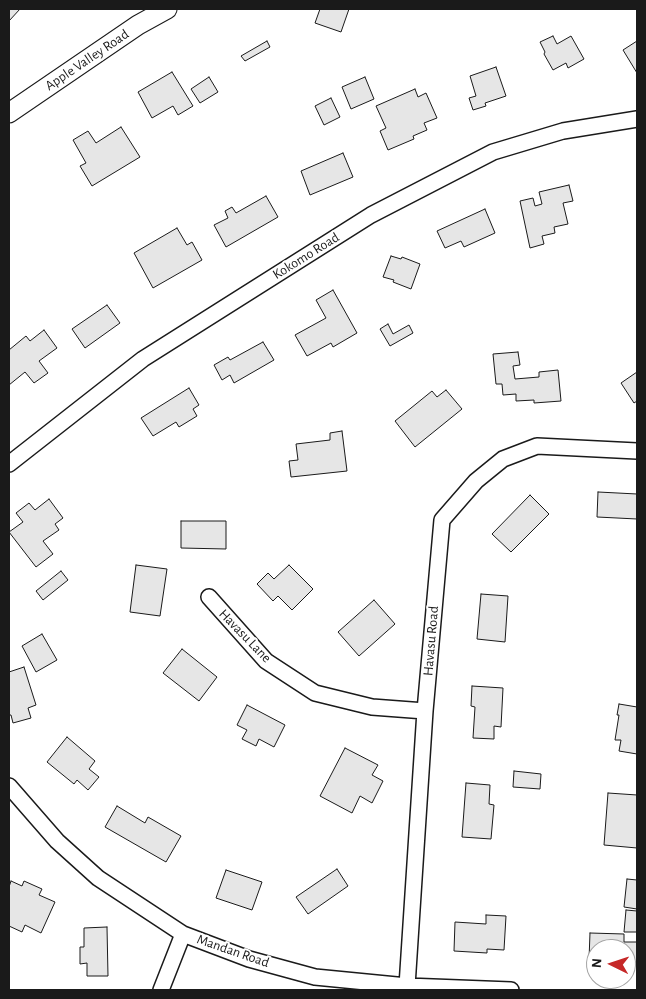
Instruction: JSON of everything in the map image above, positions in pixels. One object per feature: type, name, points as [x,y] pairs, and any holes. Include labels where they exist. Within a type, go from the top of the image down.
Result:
[{"type":"main road","name":"Apple Valley Road","points":[[9,113],[138,25],[167,9]]},
{"type":"street","name":"Kokomo Road","points":[[9,464],[143,359],[371,215],[493,152],[563,131],[637,119]]},
{"type":"street","name":"Havasu Road","points":[[407,986],[425,711],[442,520],[476,481],[503,459],[537,446],[637,451]]},
{"type":"street","name":"Havasu Lane","points":[[209,597],[266,661],[315,693],[372,707],[425,711]]},
{"type":"street","name":"Mandan Road","points":[[9,786],[57,841],[98,878],[183,934],[249,958],[315,977],[407,986],[511,990]]},
{"type":"street","points":[[161,990],[183,934]]},
{"type":"building","points":[[9,9],[20,9],[9,21]]},
{"type":"building","points":[[320,9],[349,9],[341,32],[315,23]]},
{"type":"building","points":[[553,36],[557,44],[571,36],[584,59],[568,68],[566,63],[553,70],[540,42]]},
{"type":"building","points":[[267,41],[270,47],[245,61],[241,56]]},
{"type":"building","points":[[637,41],[637,73],[623,50]]},
{"type":"building","points":[[496,67],[506,96],[485,103],[486,106],[473,110],[469,98],[476,96],[470,76]]},
{"type":"building","points":[[172,72],[193,106],[178,115],[173,106],[152,118],[138,92]]},
{"type":"building","points":[[209,77],[218,92],[200,103],[191,89]]},
{"type":"building","points":[[365,77],[374,99],[351,109],[342,87]]},
{"type":"building","points":[[415,89],[418,97],[426,93],[437,118],[424,123],[427,130],[413,136],[414,139],[388,150],[380,131],[386,128],[376,106]]},
{"type":"building","points":[[331,98],[340,117],[324,125],[315,106]]},
{"type":"building","points":[[121,127],[140,157],[92,186],[80,166],[86,163],[73,140],[88,131],[96,143]]},
{"type":"building","points":[[343,153],[353,177],[310,195],[301,171]]},
{"type":"building","points":[[569,185],[573,201],[563,203],[568,224],[554,227],[555,233],[542,236],[544,244],[530,248],[520,201],[533,198],[535,206],[542,204],[539,192]]},
{"type":"building","points":[[266,196],[278,217],[226,247],[214,225],[228,218],[225,211],[232,207],[236,213]]},
{"type":"building","points":[[485,209],[495,233],[464,247],[461,241],[445,248],[437,231]]},
{"type":"building","points":[[177,228],[187,245],[192,242],[202,260],[153,288],[134,253]]},
{"type":"building","points":[[391,256],[401,259],[402,257],[420,264],[411,289],[393,282],[394,280],[383,277]]},
{"type":"building","points":[[333,290],[357,333],[333,347],[331,343],[307,356],[295,335],[326,318],[316,300]]},
{"type":"building","points":[[107,305],[120,323],[85,348],[72,329]]},
{"type":"building","points":[[388,324],[393,334],[409,325],[413,333],[390,346],[380,329]]},
{"type":"building","points":[[44,330],[57,348],[39,361],[48,373],[34,383],[25,372],[9,385],[9,350],[26,336],[30,341]]},
{"type":"building","points":[[263,342],[274,360],[234,383],[230,375],[222,380],[214,365],[228,357],[230,360]]},
{"type":"building","points":[[518,352],[520,365],[513,366],[515,379],[539,377],[539,372],[558,370],[561,401],[534,403],[534,400],[516,401],[516,394],[503,395],[502,384],[496,384],[493,354]]},
{"type":"building","points":[[637,372],[637,401],[634,403],[621,383]]},
{"type":"building","points":[[189,388],[199,405],[193,409],[197,416],[179,427],[176,422],[153,436],[141,418]]},
{"type":"building","points":[[446,390],[462,409],[415,447],[395,421],[432,391],[437,397]]},
{"type":"building","points":[[342,431],[347,471],[291,477],[289,461],[298,460],[296,444],[330,440],[330,433]]},
{"type":"building","points":[[598,492],[637,494],[637,519],[597,517]]},
{"type":"building","points":[[530,495],[549,514],[511,552],[492,534]]},
{"type":"building","points":[[49,499],[63,518],[55,524],[59,530],[43,541],[53,554],[36,567],[9,532],[23,522],[16,513],[29,503],[35,510]]},
{"type":"building","points":[[181,521],[226,521],[226,549],[181,548]]},
{"type":"building","points":[[136,565],[167,569],[160,616],[130,612]]},
{"type":"building","points":[[289,565],[313,589],[292,610],[278,596],[273,601],[257,584],[268,573],[274,579]]},
{"type":"building","points":[[61,571],[68,580],[43,600],[36,591]]},
{"type":"building","points":[[481,594],[508,596],[505,642],[477,639]]},
{"type":"building","points":[[374,600],[395,624],[359,656],[338,632]]},
{"type":"building","points":[[42,634],[57,660],[36,672],[22,646]]},
{"type":"building","points":[[182,649],[217,677],[199,701],[163,673]]},
{"type":"building","points":[[24,667],[36,705],[28,708],[31,718],[13,723],[11,715],[9,715],[9,672]]},
{"type":"building","points":[[472,686],[503,688],[501,727],[494,726],[494,739],[473,738],[475,707],[471,706]]},
{"type":"building","points":[[619,704],[637,707],[637,754],[619,751],[621,740],[615,740]]},
{"type":"building","points":[[247,705],[285,725],[274,747],[259,739],[256,746],[242,739],[247,730],[237,725]]},
{"type":"building","points":[[67,737],[95,761],[89,769],[99,777],[88,790],[77,780],[74,784],[47,762]]},
{"type":"building","points":[[345,748],[378,765],[372,775],[383,781],[372,803],[360,796],[352,813],[320,796]]},
{"type":"building","points":[[514,771],[541,774],[540,789],[513,787]]},
{"type":"building","points":[[466,783],[490,785],[489,804],[494,805],[491,839],[462,837]]},
{"type":"building","points":[[608,793],[637,795],[637,848],[604,845]]},
{"type":"building","points":[[117,806],[145,823],[148,817],[181,836],[166,862],[105,827]]},
{"type":"building","points":[[337,869],[348,886],[308,914],[296,897]]},
{"type":"building","points":[[226,870],[262,882],[252,910],[216,898]]},
{"type":"building","points":[[627,879],[637,880],[637,909],[624,907]]},
{"type":"building","points":[[11,881],[22,886],[24,881],[42,889],[39,895],[55,902],[41,933],[25,925],[22,932],[9,926],[9,887]]},
{"type":"building","points":[[626,910],[637,911],[637,932],[624,932]]},
{"type":"building","points":[[486,915],[506,916],[504,950],[487,949],[487,953],[454,951],[455,922],[486,924]]},
{"type":"building","points":[[107,927],[108,976],[87,976],[87,963],[80,964],[80,947],[84,947],[84,928]]},
{"type":"building","points":[[590,933],[624,934],[624,939],[590,939]]},
{"type":"building","points":[[636,942],[637,942],[636,962]]}]
